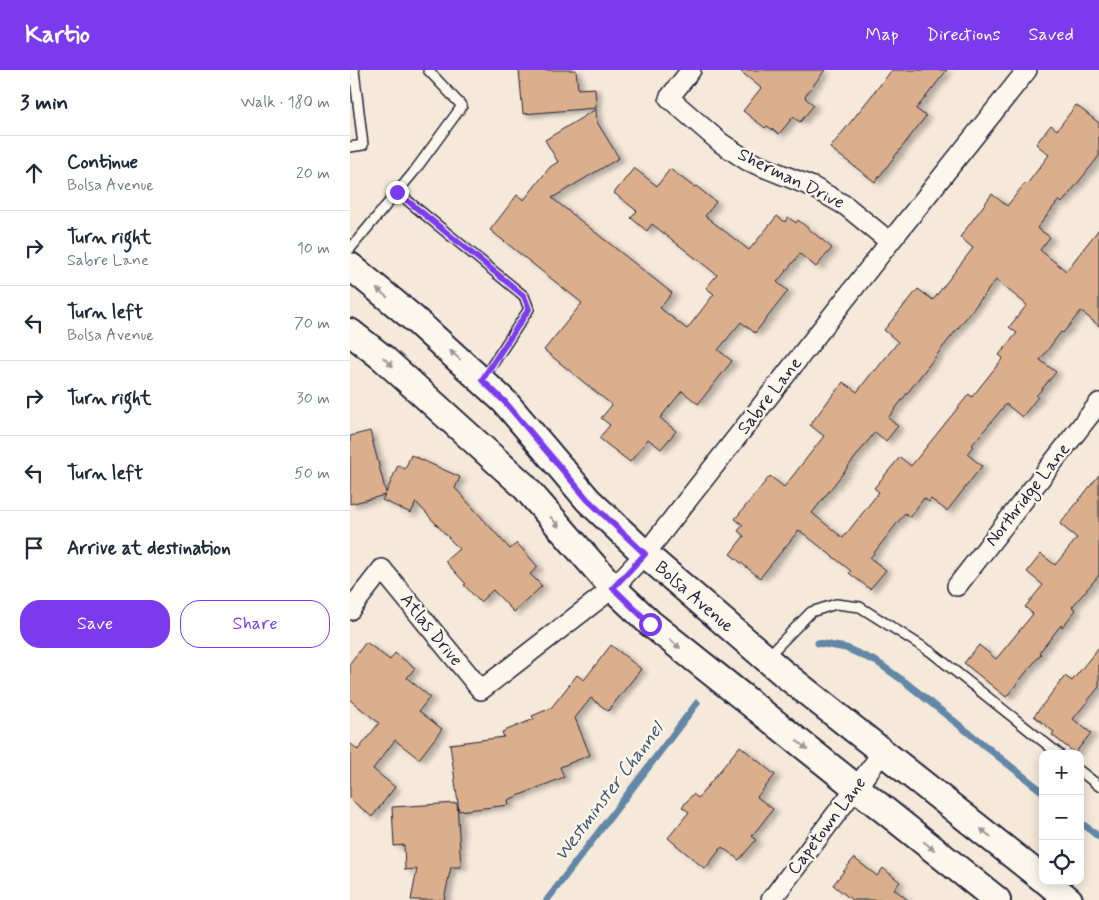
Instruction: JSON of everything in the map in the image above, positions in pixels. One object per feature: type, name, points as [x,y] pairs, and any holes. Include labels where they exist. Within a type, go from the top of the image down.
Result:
[{"type":"main road","name":"Bolsa Avenue","points":[[350,266],[414,319],[505,402],[588,500],[645,554],[766,658],[1039,876]]},
{"type":"main road","points":[[350,332],[383,358],[523,485],[613,588],[650,624],[997,900]]},
{"type":"main road","points":[[1051,885],[1070,900]]},
{"type":"street","name":"Sherman Drive","points":[[691,70],[668,98],[721,143],[748,161],[814,187],[846,206],[890,242]]},
{"type":"street","name":"Sabre Lane","points":[[481,690],[613,588],[645,554],[1027,70]]},
{"type":"street","name":"Northridge Lane","points":[[957,586],[1099,403]]},
{"type":"street","name":"Atlas Drive","points":[[350,610],[382,569],[481,690]]},
{"type":"street","name":"Capetown Lane","points":[[771,900],[883,752]]},
{"type":"lane","points":[[350,147],[364,145],[353,70]]},
{"type":"lane","points":[[350,250],[413,173],[462,106],[428,70]]},
{"type":"lane","points":[[397,192],[524,296],[529,309],[482,380]]},
{"type":"lane","points":[[766,658],[811,612],[836,604],[860,607],[931,652],[1054,750]]},
{"type":"lane","points":[[1084,774],[1099,786]]},
{"type":"building","points":[[519,70],[576,70],[578,89],[595,88],[596,108],[523,114]]},
{"type":"building","points":[[739,70],[825,70],[805,96],[814,105],[800,122],[793,117],[779,134],[767,126],[765,128],[743,111],[761,88]]},
{"type":"building","points":[[892,70],[947,70],[916,109],[926,116],[875,182],[830,148]]},
{"type":"building","points":[[1076,105],[1099,123],[1099,156],[1062,203],[1059,200],[1037,228],[1050,237],[1040,250],[1066,271],[1099,229],[1099,326],[1081,311],[1063,333],[1061,332],[1040,360],[1056,372],[1036,396],[1038,397],[1022,417],[1006,404],[972,445],[967,454],[982,466],[947,511],[931,499],[929,502],[924,498],[910,517],[905,513],[870,558],[886,570],[870,589],[849,573],[851,571],[799,530],[760,578],[730,554],[744,536],[738,531],[743,525],[735,519],[770,476],[784,487],[824,436],[810,425],[828,401],[843,382],[857,392],[875,371],[898,342],[884,330],[918,289],[933,300],[973,248],[960,237],[992,194],[1007,206],[1025,183],[1027,184],[1049,155],[1036,144],[1051,125],[1057,130]],"holes":[[[996,280],[1027,305],[1009,327],[1017,333],[999,355],[1003,358],[972,397],[969,394],[911,466],[900,457],[874,488],[879,492],[843,538],[812,513],[875,432],[886,441],[898,426],[888,418]]]},
{"type":"building","points":[[596,109],[597,122],[619,158],[552,198],[672,293],[660,308],[687,329],[714,294],[706,288],[717,275],[652,224],[647,231],[631,218],[637,211],[614,193],[634,168],[657,186],[670,169],[694,187],[696,186],[716,202],[705,216],[749,250],[777,216],[785,222],[788,217],[796,223],[798,220],[832,248],[816,267],[800,254],[777,282],[788,291],[755,333],[741,322],[718,350],[732,361],[698,404],[682,391],[660,418],[676,431],[661,449],[648,439],[630,462],[599,438],[610,425],[601,418],[612,405],[544,350],[582,303],[490,230],[517,195],[524,200],[550,167],[558,162],[545,140]]},
{"type":"building","points":[[370,431],[386,493],[398,465],[405,469],[411,455],[460,477],[455,488],[510,549],[517,543],[538,567],[530,574],[542,586],[514,612],[493,590],[480,602],[445,561],[459,549],[416,502],[411,513],[382,500],[385,495],[350,504],[350,436]]},
{"type":"building","points":[[1099,475],[1099,575],[1072,607],[1076,610],[1062,627],[1061,625],[1039,653],[1041,654],[1006,697],[964,663],[979,645],[996,659],[1033,614],[1025,607],[1043,585],[1027,572],[1041,554],[1055,565],[1077,538],[1060,524]]},
{"type":"building","points":[[366,642],[390,660],[395,653],[415,668],[407,678],[430,697],[419,711],[442,729],[419,759],[395,740],[373,769],[395,787],[372,817],[350,799],[350,743],[358,750],[379,723],[350,700],[350,663]]},
{"type":"building","points":[[611,645],[641,669],[608,711],[591,698],[575,718],[590,755],[560,767],[564,777],[508,800],[509,805],[459,811],[450,744],[504,737],[502,732],[534,719],[532,716],[551,708],[577,675],[584,680]]},
{"type":"building","points":[[1099,647],[1099,687],[1073,719],[1091,733],[1077,750],[1071,750],[1052,735],[1054,732],[1034,716],[1065,676],[1072,681]]},
{"type":"building","points":[[740,746],[775,775],[757,797],[773,809],[752,836],[756,840],[739,860],[722,847],[705,869],[668,838],[689,812],[682,807],[693,794],[698,798]]},
{"type":"building","points":[[457,803],[461,867],[451,867],[444,900],[411,900],[417,869],[405,870],[404,845],[394,846],[392,807]]},
{"type":"building","points":[[854,858],[877,876],[883,868],[900,882],[894,889],[908,900],[852,900],[833,885]]},
{"type":"waterway","name":"Westminster Channel","points":[[818,643],[846,648],[877,662],[905,682],[1039,789]]},
{"type":"waterway","name":"Westminster Channel","points":[[547,900],[697,703]]},
{"type":"waterway","name":"Westminster Channel","points":[[1084,825],[1099,837]]},
{"type":"route","points":[[397,192],[524,296],[529,309],[482,380],[505,402],[588,500],[645,554],[613,588],[650,624]]}]
